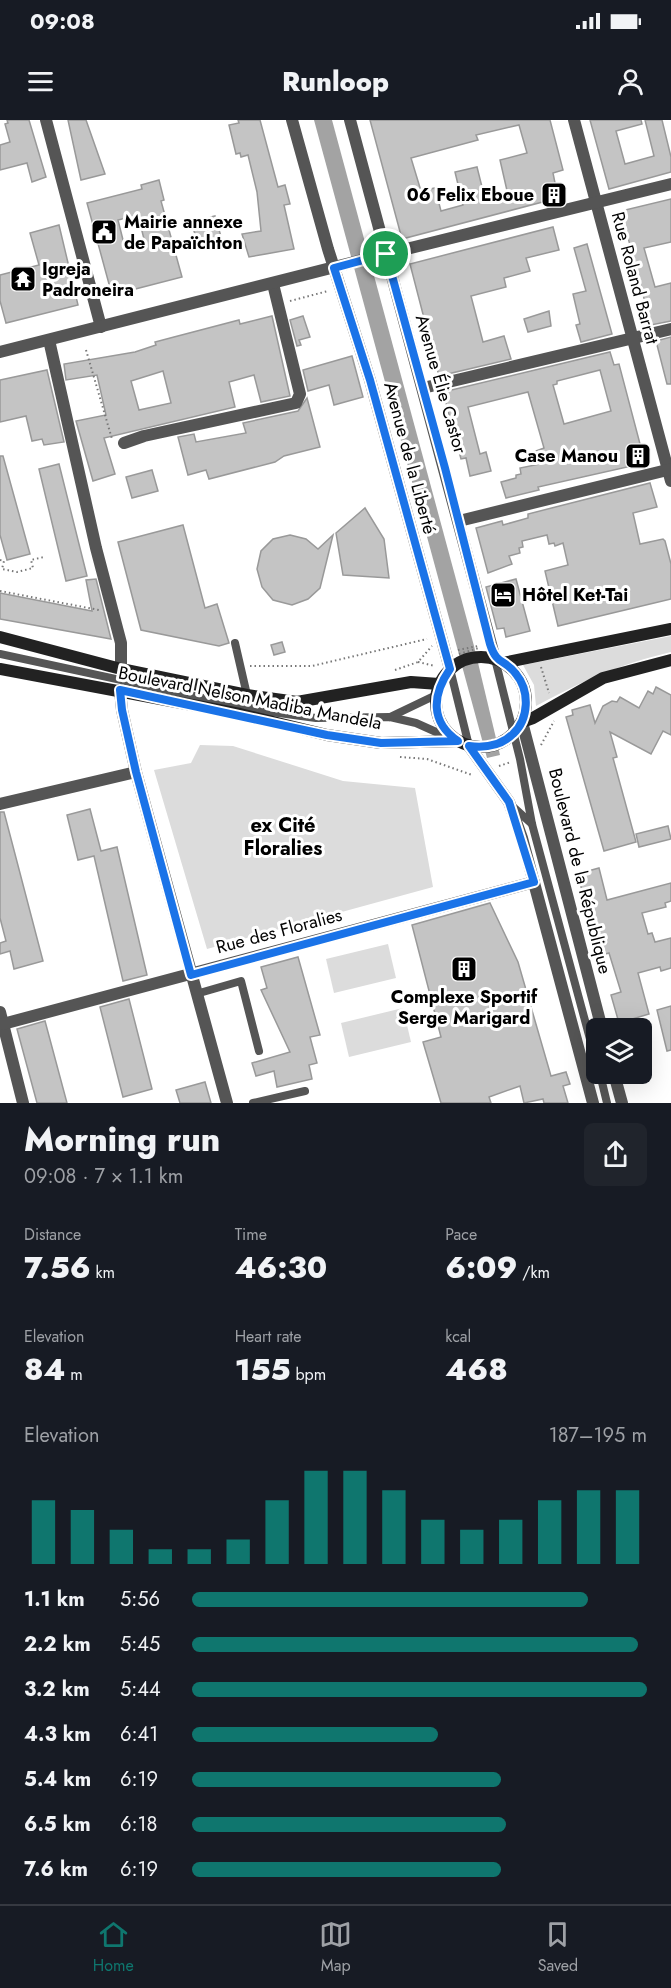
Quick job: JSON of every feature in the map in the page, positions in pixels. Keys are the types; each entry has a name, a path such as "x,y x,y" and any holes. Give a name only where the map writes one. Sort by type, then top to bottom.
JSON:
{"main road":[{"path":"469,745 440,722 437,713 438,689 454,666 470,658 671,629"},
{"name":"Boulevard Nelson Madiba Mandela","path":"0,637 121,669 247,695 297,702 411,681 438,689"},
{"path":"491,656 516,673 524,688 526,709 522,722 514,733"},
{"path":"522,722 603,678 671,660"},
{"name":"Boulevard Nelson Madiba Mandela","path":"0,669 120,690 338,737 381,743 469,745 503,742 514,733"}],"street":[{"path":"46,120 101,327"},
{"name":"Avenue de la Liberté","path":"292,120 340,266 373,390 454,666"},
{"name":"Avenue Élie Castor","path":"350,120 380,255 423,388 459,521 491,656"},
{"name":"Rue Roland Barrat","path":"574,120 670,473"},
{"path":"0,352 380,255 671,184"},
{"path":"124,443 144,436 296,403 300,394 273,284"},
{"path":"423,388 671,329"},
{"path":"50,340 96,548 121,643 121,669"},
{"path":"459,521 670,473"},
{"path":"120,690 122,710 136,772 227,1103"},
{"name":"Boulevard de la République","path":"522,722 599,1018"},
{"path":"469,745 509,802 534,882 593,1103"},
{"path":"0,804 136,772"},
{"name":"Rue des Floralies","path":"1,1021 191,975 534,882"},
{"path":"1,1021 24,1103"},
{"path":"617,1084 622,1103"}],"lane":[{"path":"235,643 247,695"},
{"path":"0,654 264,711 316,718 390,717 416,723 469,745"},
{"path":"491,656 514,733 532,824 586,1024"},
{"path":"454,666 469,745"},
{"path":"390,717 438,689"},
{"path":"509,802 532,824"},
{"path":"196,994 241,981 259,1051"},
{"path":"603,1084 608,1103"},
{"path":"253,1103 304,1091"}],"path":[{"path":"285,302 328,291 334,293"},
{"path":"86,350 113,444 124,443"},
{"path":"0,560 4,561 2,568 17,572 33,568 31,560 44,557"},
{"path":"0,591 105,611"},
{"path":"242,666 312,666 427,639"},
{"path":"491,656 454,652 461,654 476,651 491,656"},
{"path":"418,662 454,666"},
{"path":"540,665 550,695"},
{"path":"539,750 552,727 556,713"},
{"path":"494,768 513,761"}],"shaded area":[{"path":"314,120 332,120 474,646 500,755 487,758"},
{"path":"671,636 671,652 602,674 536,706 534,685 523,665"},
{"path":"200,745 233,746 343,781 415,788 433,887 207,949 154,770 191,763"},
{"path":"388,944 396,978 334,993 326,959"},
{"path":"403,1008 411,1042 349,1057 341,1023"}],"building":[{"path":"7,120 29,120 46,177 32,182 27,163 0,170 0,145 10,142 5,124 8,123"},
{"path":"68,120 86,120 105,174 81,180"},
{"path":"238,120 260,120 278,187 285,185 290,204 284,205 294,249 249,257 242,234 261,231 257,192 248,155 241,157 240,153 236,154 229,125 239,123"},
{"path":"370,120 550,120 563,170 553,173 558,198 402,239","holes":["519,125 527,153 500,160 508,195 485,199 477,167 455,172 463,205 441,211 435,188 421,191 411,158 478,140 476,135"]},
{"path":"590,120 641,120 642,124 616,131 625,164 654,156 645,120 662,120 671,157 671,172 609,189"},
{"path":"159,180 164,200 161,201 182,277 112,295 87,203 142,189 141,185","holes":["138,215 145,243 125,248 118,220"]},
{"path":"671,199 671,242 644,248 655,287 671,283 671,321 651,325 621,211"},
{"path":"215,216 222,240 199,246 191,222"},
{"path":"59,225 78,305 6,323 0,301 0,275 39,265 30,233"},
{"path":"553,227 559,250 526,258 530,271 504,278 506,287 471,296 483,342 504,336 511,359 439,376 410,264"},
{"path":"587,244 612,334 581,342 576,325 580,324 573,294 586,291 574,248"},
{"path":"549,311 551,326 528,332 524,319"},
{"path":"272,316 290,396 261,402 254,375 229,382 235,407 104,438 115,474 93,481 76,421 106,415 97,375 66,380 64,364 135,352 156,345 155,342 239,320 240,324","holes":["163,371 171,403 139,410 131,381"]},
{"path":"303,316 310,337 299,340 301,345 297,346 290,320"},
{"path":"671,337 671,384 667,384 656,341"},
{"path":"610,352 614,365 619,364 645,463 538,487 539,490 506,498 501,482 516,478 516,475 521,474 520,468 540,464 536,451 544,448 528,392 468,407 480,454 486,452 491,471 470,476 466,458 461,459 443,392","holes":["600,370 611,411 564,424 553,385 557,384 557,381"]},
{"path":"352,356 363,397 334,405 329,385 308,391 303,370"},
{"path":"47,370 64,442 44,445 42,439 32,441 26,416 0,422 0,380"},
{"path":"307,398 320,447 284,456 275,462 209,479 206,470 188,475 178,437 194,434 196,442 246,433 243,423 298,411"},
{"path":"0,456 3,456 30,554 7,560 0,535"},
{"path":"59,464 87,576 66,581 39,469"},
{"path":"152,470 158,491 132,498 126,477"},
{"path":"650,483 657,507 633,513 640,544 663,539 665,541 671,564 671,599 558,626 545,571 568,565 563,543 555,546 554,543 549,544 547,535 522,541 523,547 519,548 520,553 509,556 512,564 488,573 476,528 502,521 503,525 528,518 528,514"},
{"path":"365,508 384,539 389,578 343,575 336,533"},
{"path":"183,525 205,608 217,604 229,643 219,646 141,630 118,542"},
{"path":"290,535 306,539 318,549 333,535 320,588 308,599 292,605 273,600 262,587 257,569 261,551 273,539"},
{"path":"96,579 111,639 0,619 0,593 92,611 86,580"},
{"path":"516,579 530,631 506,637 504,628 497,629 486,587"},
{"path":"282,642 285,652 274,655 271,645"},
{"path":"656,687 671,695 671,735 663,731 651,754 610,732 617,757 613,758 636,842 604,851 566,717 573,715 572,710 590,705 595,723 603,706 612,701 617,702 620,697 639,708 648,691 653,694"},
{"path":"90,809 101,851 117,847 147,975 123,981 94,856 78,860 67,815"},
{"path":"0,812 4,812 43,961 14,969 10,951 0,954 0,943 6,941 0,918"},
{"path":"668,826 671,839 639,847 636,834"},
{"path":"599,868 607,900 671,883 671,901 665,903 666,907 642,913 648,934 652,933 655,942 671,938 671,968 661,971 660,967 638,973 649,1014 636,1018 618,1018 611,995 621,992 609,953 602,955 577,874"},
{"path":"490,903 518,962 551,1076 566,1072 570,1084 563,1086 568,1103 544,1103 543,1099 524,1103 520,1086 489,1097 491,1103 441,1103 423,1042 441,1037 412,925"},
{"path":"298,957 320,1035 310,1037 317,1063 309,1065 312,1079 277,1087 274,1071 256,1076 252,1063 290,1052 261,990 267,988 261,967"},
{"path":"129,999 152,1089 123,1097 100,1007"},
{"path":"671,1006 671,1050 667,1051 657,1010"},
{"path":"45,1021 67,1103 37,1103 17,1029"},
{"path":"205,1082 211,1103 180,1103 176,1090"}],"place":[{"name":"06 Felix Eboue","path":"554,195"},
{"name":"Mairie annexe de Papaïchton","path":"104,232"},
{"name":"Igreja Padroneira","path":"23,279"},
{"name":"Case Manou","path":"638,456"},
{"name":"Hôtel Ket-Tai","path":"503,595"},
{"name":"Complexe Sportif Serge Marigard","path":"464,969"}],"district":[{"name":"ex Cité Floralies","path":"283,836"}],"route":[{"path":"386,254 445,468 490,644 495,659 516,673 524,688 526,709 522,722 514,733 503,742 490,747 469,746 509,802 534,882 191,975 136,772 120,700 120,690 240,714 327,735 381,743 458,741 445,730 437,713 436,695 439,684 450,669 370,380 334,268 386,254"}]}
